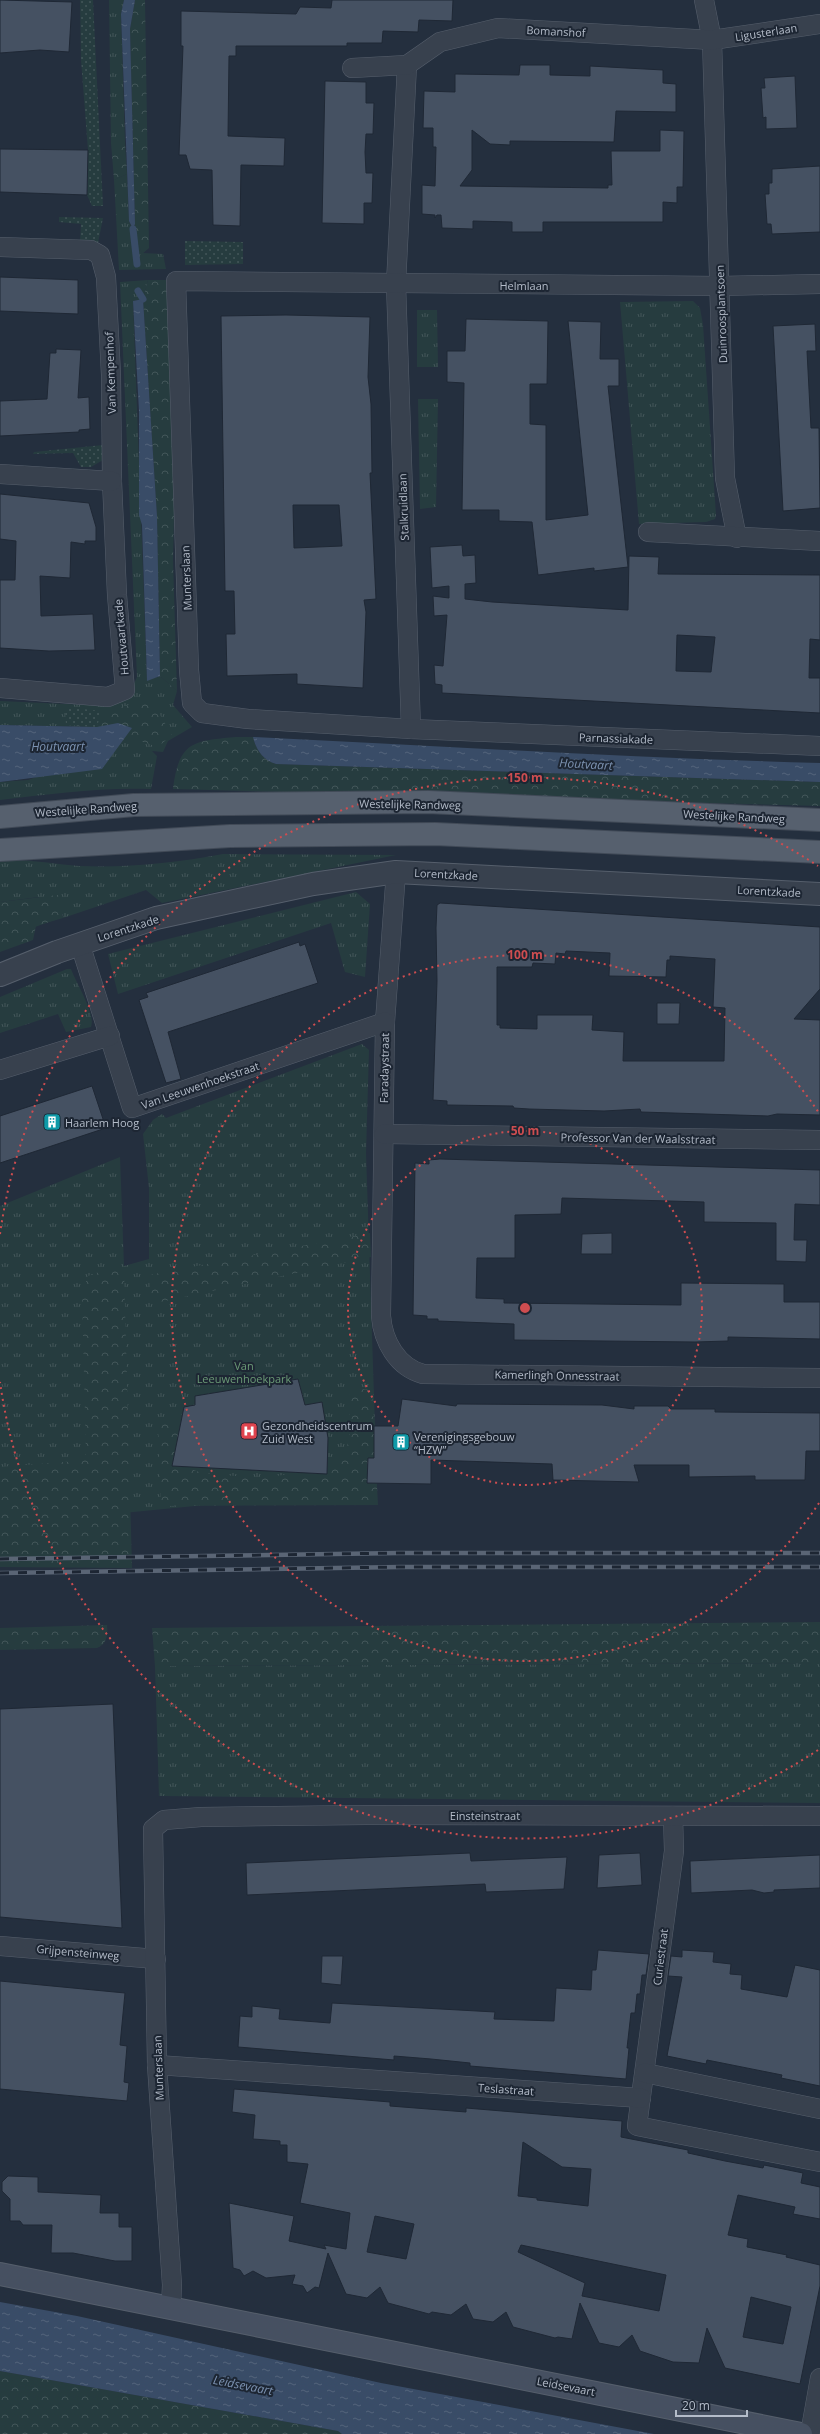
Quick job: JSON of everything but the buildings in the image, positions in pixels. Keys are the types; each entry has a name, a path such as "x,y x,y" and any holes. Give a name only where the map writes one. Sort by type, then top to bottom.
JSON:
{"main road":[{"name":"Westelijke Randweg","path":"0,816 134,805 428,802 820,820"},
{"path":"0,850 230,836 435,834 820,852"},
{"name":"Leidsevaart","path":"0,2274 801,2434"}],"street":[{"name":"Duinroosplantsoen","path":"704,0 712,40 725,478 737,538"},
{"name":"Ligusterlaan","path":"712,40 820,24"},
{"name":"Bomanshof","path":"408,65 440,42 498,28 712,40"},
{"path":"352,68 408,65 396,284"},
{"name":"Van Kempenhof","path":"0,247 91,250 100,255 106,277 112,482"},
{"name":"Helmlaan","path":"228,280 396,284 720,286 820,284"},
{"name":"Munterslaan","path":"228,280 176,281 182,487 192,703 202,713 226,717 411,729"},
{"name":"Stalkruidlaan","path":"396,284 411,729"},
{"path":"0,474 112,482"},
{"name":"Houtvaartkade","path":"0,688 108,697 125,690 117,595 112,482"},
{"path":"648,532 820,542"},
{"name":"Parnassiakade","path":"411,729 820,746"},
{"name":"Lorentzkade","path":"0,975 80,944 156,918 312,884 396,872 820,894"},
{"name":"Faradaystraat","path":"383,1264 385,1022 396,872"},
{"name":"Van Leeuwenhoekstraat","path":"80,944 132,1108 385,1022"},
{"path":"0,1070 110,1036"},
{"name":"Professor Van der Waalsstraat","path":"384,1134 820,1140"},
{"name":"Kamerlingh Onnesstraat","path":"383,1264 382,1329 393,1352 402,1364 412,1371 423,1374 820,1378"},
{"name":"Einsteinstraat","path":"153,1829 164,1820 201,1817 366,1815 820,1816"},
{"name":"Curiestraat","path":"641,2098 674,1851 673,1816"},
{"name":"Munterslaan","path":"153,1829 157,2065 172,2285 171,2307"},
{"name":"Grijpensteinweg","path":"0,1946 156,1959"},
{"name":"Teslastraat","path":"157,2065 641,2098"},
{"path":"645,2073 820,2109"},
{"path":"641,2098 637,2126 820,2162"},
{"path":"810,2434 820,2378"}],"green space":[{"path":"80,0 93,0 103,206 92,206 87,195 88,150 81,60"},
{"path":"109,0 124,0 121,14 125,143 111,143"},
{"path":"135,0 145,0 149,248 142,254 133,229 135,224 130,29"},
{"path":"111,143 125,143 127,174 114,180"},
{"path":"127,174 129,221 142,253 163,254 166,269 119,270 114,180"},
{"path":"59,217 103,218 98,243 80,242 81,224 59,222"},
{"path":"185,241 243,242 243,264 185,265"},
{"path":"148,280 143,299 133,301 147,680 160,676 177,691 173,705 192,727 168,741 163,752 152,751 157,756 151,789 94,790 0,800 0,782 28,780 117,747 132,728 118,723 97,727 0,725 0,701 111,706 132,688 137,677 120,282"},
{"path":"148,280 168,280 177,379 173,560 177,691 160,676 157,516 143,299"},
{"path":"693,301 700,308 703,325 716,515 715,519 706,522 639,524 620,302"},
{"path":"417,310 437,310 438,367 417,367"},
{"path":"418,399 438,399 436,507 420,509"},
{"path":"103,445 103,460 91,467 81,467 73,453 33,454 34,452"},
{"path":"151,700 172,735 158,747 97,727 101,711"},
{"path":"65,707 101,711 97,727 66,725"},
{"path":"253,737 261,754 267,760 276,764 820,782 820,806 173,789 179,761 191,746 209,740"},
{"path":"223,854 396,855 162,903 146,890 63,918 62,913 62,917 35,927 39,897 0,902 0,861 20,860 79,866 115,866 187,860"},
{"path":"356,892 370,904 365,977 345,972 331,923 118,994 108,954"},
{"path":"58,895 63,918 36,926 33,940 0,952 0,902"},
{"path":"67,969 71,969 85,998 91,1014 91,1027 66,1032 58,1014 0,1033 0,997"},
{"name":"Van Leeuwenhoekpark","path":"362,1044 369,1050 366,1153 377,1488 0,1525 0,1206 120,1157 124,1266 149,1259 149,1188 143,1134 153,1120 162,1114 166,1118"},
{"path":"370,1233 371,1257 151,1304 149,1275"},
{"path":"110,1268 124,1270 132,1568 0,1567 0,1467 77,1461 84,1460 86,1456 82,1293 88,1276"},
{"path":"349,1388 372,1390 378,1505 161,1506 158,1425 177,1421 180,1464 201,1473 259,1478 322,1470 345,1453 350,1436"},
{"path":"820,1622 820,1663 155,1666 152,1628"},
{"path":"107,1625 105,1642 97,1648 0,1650 0,1628"},
{"path":"820,1663 820,1803 159,1796 155,1666"},
{"path":"0,2371 338,2431 342,2434 0,2434"}],"water":[{"path":"124,0 135,0 130,29 135,224 133,229 129,221 121,14"},
{"path":"143,299 157,516 160,676 147,681 142,525 139,515 139,411 133,301"},
{"name":"Houtvaart","path":"118,723 132,728 102,769 0,782 0,725 97,727"},
{"name":"Houtvaart","path":"253,737 607,755 820,763 820,782 276,764 267,760 261,754"},
{"path":"0,2302 77,2316 381,2383 654,2434 342,2434 338,2431 0,2371"}],"waterway":[{"path":"133,229 137,264"},
{"path":"138,291 143,299"}],"railway":[{"path":"0,1559 399,1553 820,1553"},
{"path":"0,1573 401,1567 820,1567"}],"place":[{"name":"Haarlem Hoog","path":"52,1122"},
{"name":"Gezondheidscentrum Zuid West","path":"249,1431"},
{"name":"Verenigingsgebouw “HZW”","path":"401,1442"}]}
